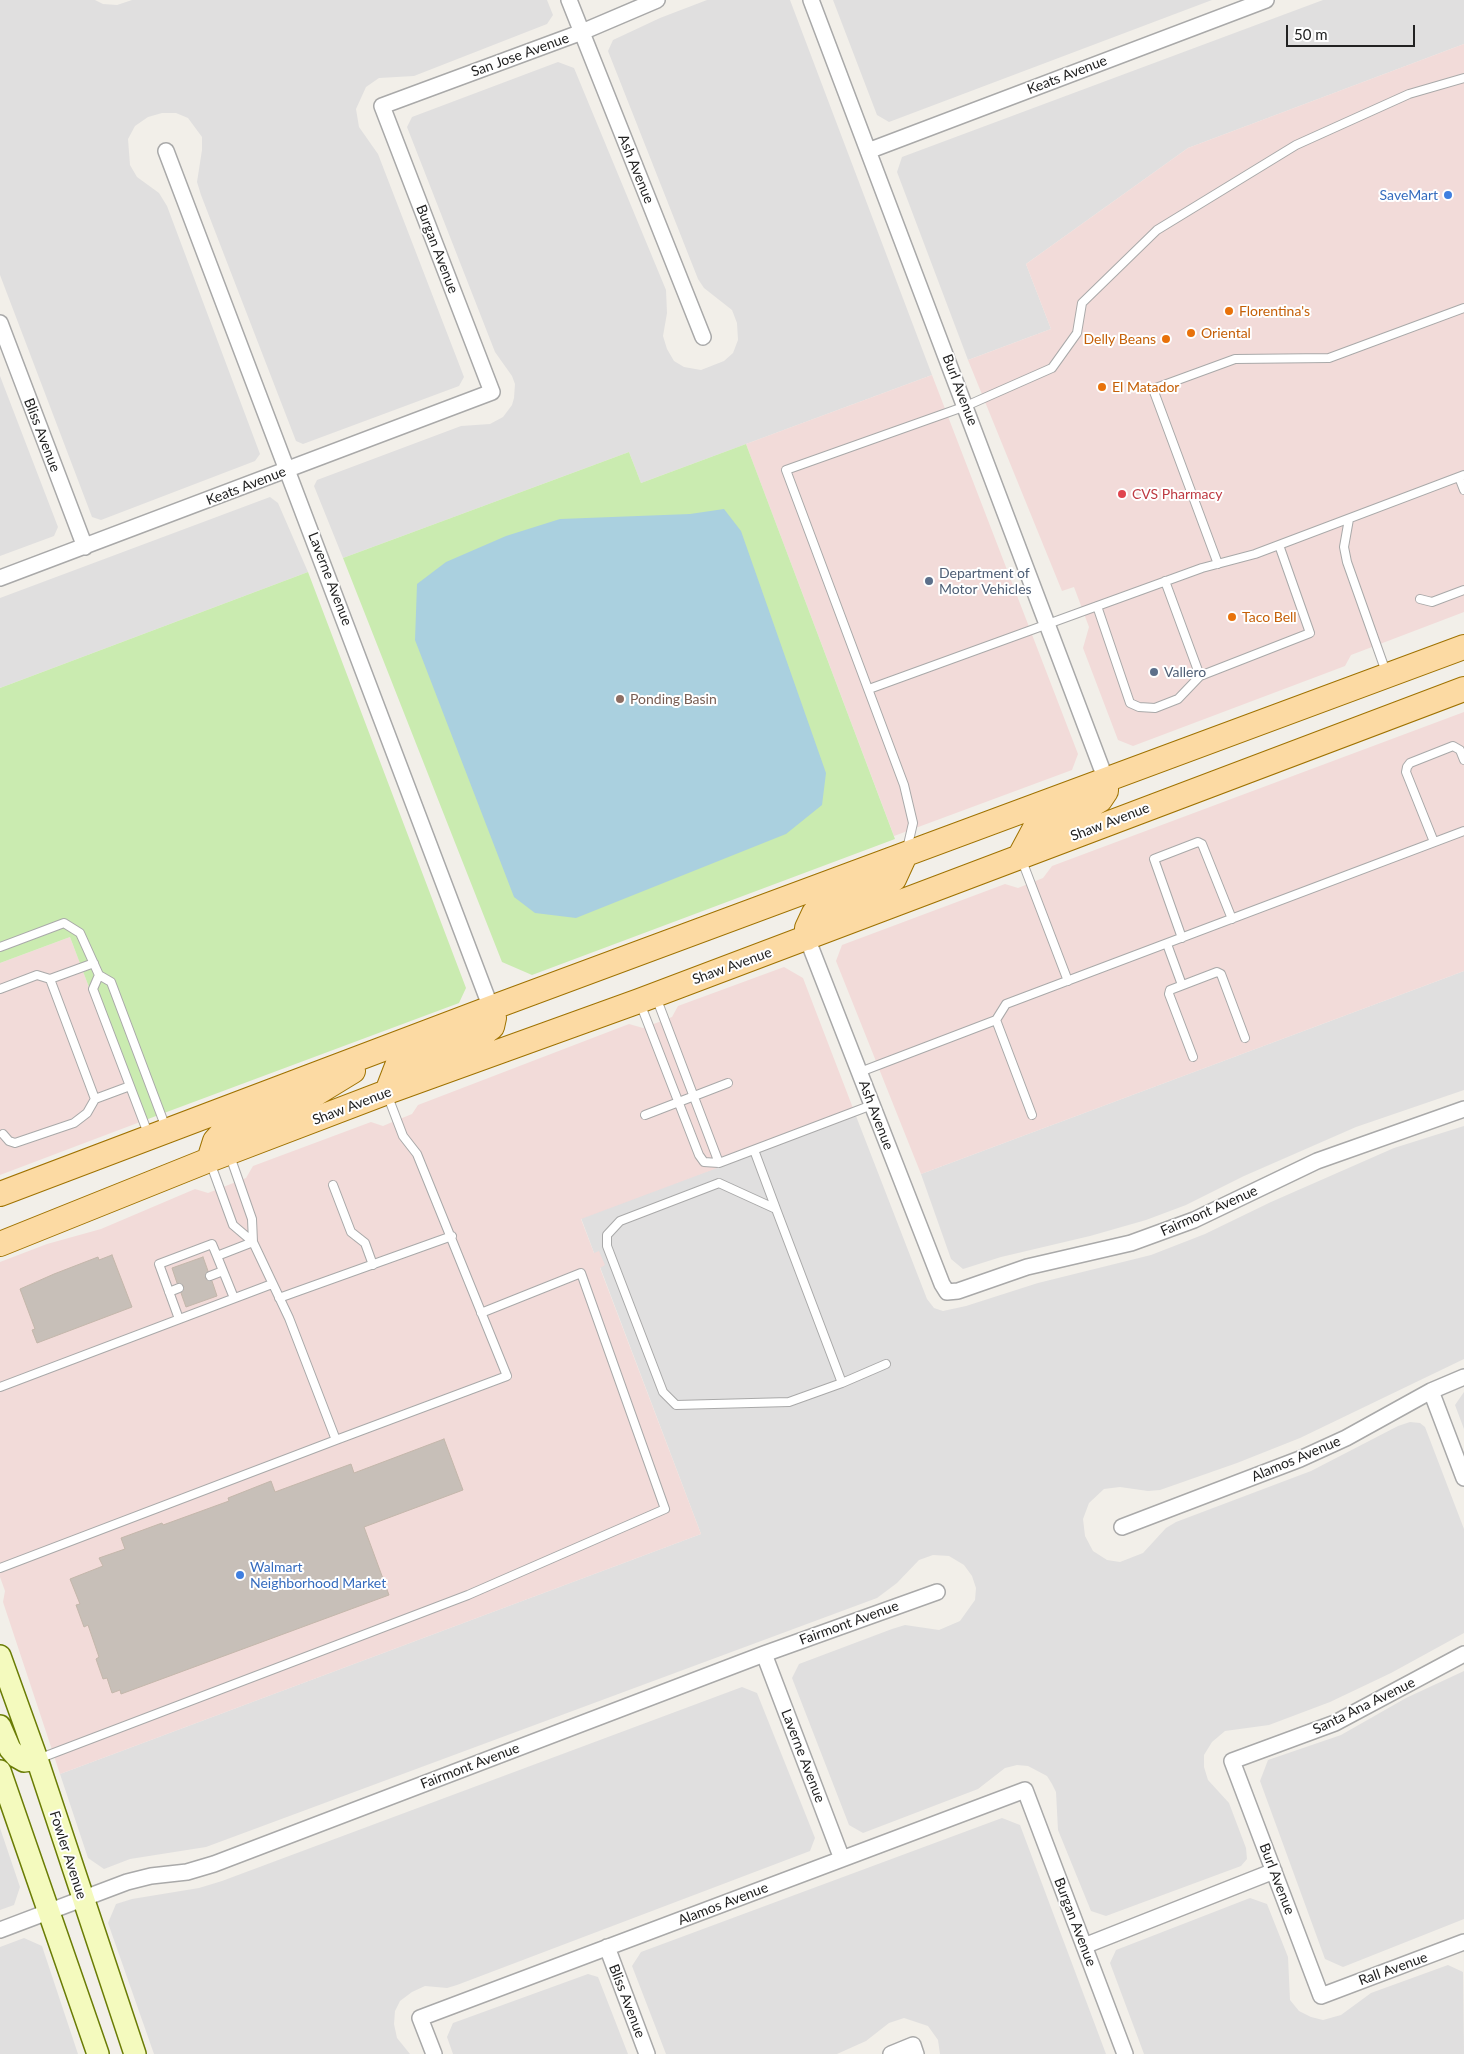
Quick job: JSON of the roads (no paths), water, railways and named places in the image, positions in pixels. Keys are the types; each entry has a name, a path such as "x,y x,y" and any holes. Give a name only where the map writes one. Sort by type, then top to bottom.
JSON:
{"main road":[{"path":"0,1194 491,1008 1464,647"},
{"name":"Shaw Avenue","path":"0,1244 219,1156 387,1092 808,938 1020,856 1464,690"},
{"path":"1020,856 1035,828 1090,806 1100,800 1106,791 1106,780"},
{"path":"808,938 807,928 814,913 823,907 894,879 906,855"},
{"path":"387,1092 397,1066 484,1033 492,1027 494,1018 491,1008"},
{"path":"219,1156 215,1141 222,1132 317,1093 399,1043"},
{"name":"Fowler Avenue","path":"0,1656 37,1759 135,2054"},
{"path":"0,1726 10,1749 17,1757 24,1761 37,1759"},
{"path":"0,1771 98,2054"}],"street":[{"name":"Ash Avenue","path":"569,0 703,337"},
{"name":"San Jose Avenue","path":"382,106 582,32 656,0"},
{"name":"Burl Avenue","path":"811,0 1106,780"},
{"name":"Keats Avenue","path":"868,151 1266,0"},
{"name":"Burgan Avenue","path":"382,106 492,392"},
{"name":"Laverne Avenue","path":"166,150 491,1008"},
{"name":"Bliss Avenue","path":"0,323 85,547"},
{"name":"Keats Avenue","path":"0,578 492,392"},
{"name":"Ash Avenue","path":"808,938 947,1292"},
{"name":"Fairmont Avenue","path":"947,1292 1026,1268 1131,1243 1194,1220 1317,1162 1464,1109"},
{"name":"Alamos Avenue","path":"1122,1527 1300,1459 1346,1438 1431,1391 1464,1377"},
{"path":"1431,1391 1464,1478"},
{"name":"Fairmont Avenue","path":"0,1930 82,1898 135,1880 186,1872 214,1864 764,1654 937,1592"},
{"name":"Laverne Avenue","path":"764,1654 842,1859"},
{"name":"Santa Ana Avenue","path":"1232,1762 1334,1723 1464,1654"},
{"name":"Burl Avenue","path":"1232,1762 1321,1996"},
{"name":"Burgan Avenue","path":"1025,1790 1125,2054"},
{"name":"Alamos Avenue","path":"434,2054 420,2018 1025,1790"},
{"path":"1084,1946 1274,1871"},
{"name":"Rall Avenue","path":"1321,1996 1464,1942"},
{"name":"Bliss Avenue","path":"607,1947 647,2054"},
{"path":"891,2054 915,2050"}],"lane":[{"path":"906,855 913,823 904,784 786,470 966,406 1052,368 1077,333 1082,303 1157,230 1296,144 1409,94 1464,78"},
{"path":"1218,564 1153,389 1235,359 1329,358 1464,308"},
{"path":"869,689 1165,581 1255,554 1461,476 1464,490"},
{"path":"1348,519 1344,547 1347,562 1387,676"},
{"path":"1097,606 1130,703 1139,707 1155,708 1178,699 1200,676 1310,633 1310,628 1278,545"},
{"path":"1165,581 1200,676"},
{"path":"1420,599 1432,602 1464,590"},
{"path":"1434,842 1406,772 1407,767 1410,763 1453,746 1460,750 1464,760"},
{"path":"860,1072 996,1020 1006,1004 1464,831"},
{"path":"1182,938 1154,859 1198,842 1202,844 1232,919"},
{"path":"1020,856 1068,981"},
{"path":"0,946 64,923 80,933 99,975 111,982 158,1134"},
{"path":"1167,944 1182,986"},
{"path":"0,989 37,975 50,979 94,963"},
{"path":"1193,1056 1169,994 1170,990 1217,972 1221,974 1245,1038"},
{"path":"99,975 93,988 130,1086 158,1134"},
{"path":"50,979 95,1099"},
{"path":"647,998 694,1096 719,1163"},
{"path":"647,998 678,1102 699,1155 704,1162 719,1163 872,1105"},
{"path":"996,1020 1032,1115"},
{"path":"645,1115 728,1083"},
{"path":"3,1134 9,1141 15,1143 74,1123 87,1113 95,1099 130,1086"},
{"path":"0,1568 507,1376 452,1236 417,1154 404,1136 387,1092"},
{"path":"754,1150 842,1383"},
{"path":"219,1156 233,1225 253,1242"},
{"path":"219,1156 252,1219 253,1242 279,1298 336,1440"},
{"path":"776,1209 719,1183 620,1221 608,1235 607,1246 663,1392 676,1405 789,1402 842,1383 886,1364"},
{"path":"334,1185 351,1232 365,1243 373,1265"},
{"path":"279,1298 452,1236"},
{"path":"217,1256 253,1242"},
{"path":"179,1319 159,1264 212,1244 234,1298"},
{"path":"210,1276 223,1271"},
{"path":"37,1759 468,1595 665,1509 581,1273 481,1313"},
{"path":"0,1387 272,1284"},
{"path":"169,1292 179,1288"}],"water":[{"name":"Ponding Basin","path":"724,509 741,531 826,773 822,805 786,834 576,918 535,913 514,897 415,640 417,584 446,562 506,536 560,519 690,514"}],"place":[{"name":"SaveMart","path":"1448,195"},
{"name":"Florentina's","path":"1229,311"},
{"name":"Oriental","path":"1191,333"},
{"name":"Delly Beans","path":"1166,339"},
{"name":"El Matador","path":"1102,387"},
{"name":"CVS Pharmacy","path":"1122,494"},
{"name":"Department of Motor Vehicles","path":"929,581"},
{"name":"Taco Bell","path":"1232,617"},
{"name":"Vallero","path":"1154,672"},
{"name":"Ponding Basin","path":"620,699"},
{"name":"Walmart Neighborhood Market","path":"240,1575"}]}
